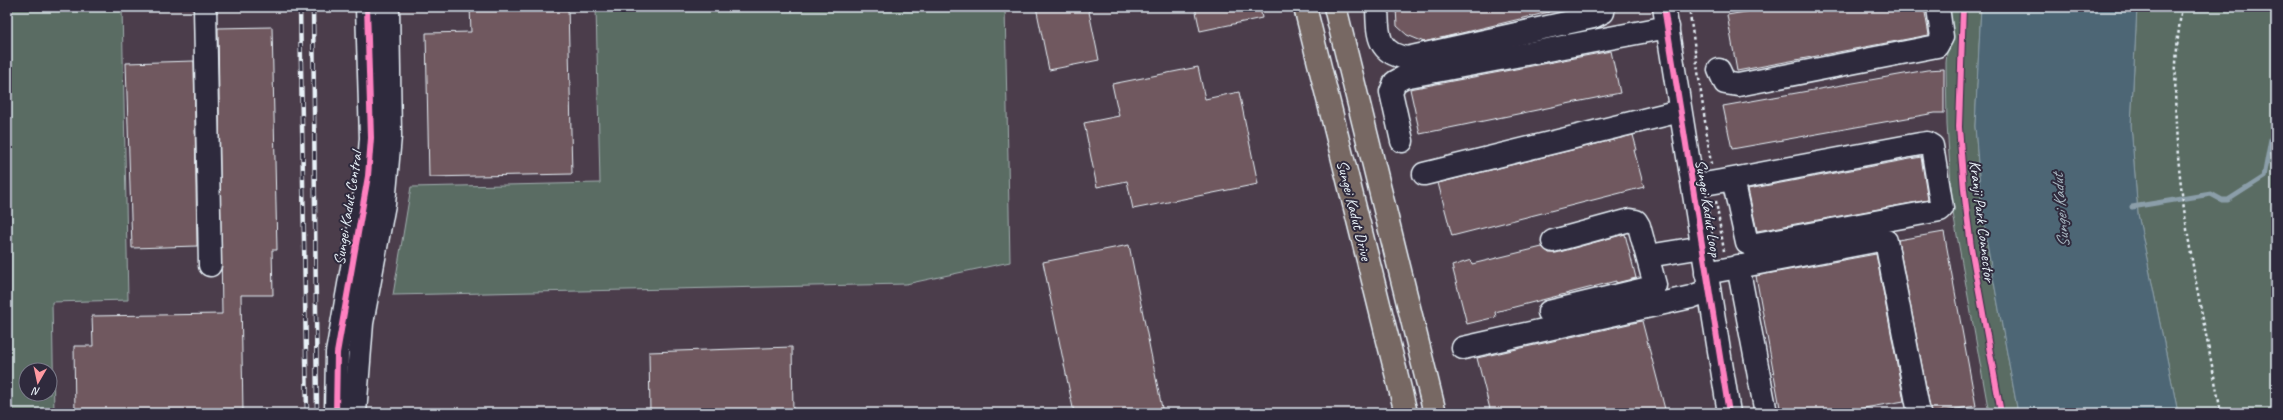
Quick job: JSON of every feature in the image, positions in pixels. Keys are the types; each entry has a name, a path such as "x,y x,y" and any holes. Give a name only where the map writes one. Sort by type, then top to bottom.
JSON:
{"main road":[{"name":"Sungei Kadut Drive","path":"1305,7 1406,413"},
{"name":"Sungei Kadut Drive","path":"1335,7 1435,413"}],"street":[{"path":"205,7 210,265"},
{"path":"1377,7 1378,35 1384,47 1396,56 1407,58 1585,19 1603,12"},
{"path":"1719,70 1725,83 1738,85 1937,46 1942,38 1938,7"},
{"name":"Sungei Kadut Central","path":"336,413 337,353 368,176 377,8"},
{"name":"Sungei Kadut Central","path":"355,413 362,323 384,204 390,136 377,8"},
{"path":"1402,141 1392,92 1395,82 1404,77 1666,17"},
{"name":"Sungei Kadut Loop","path":"1666,17 1729,413"},
{"path":"1424,174 1680,111"},
{"path":"1693,186 1733,178 1927,143 1932,146 1942,208 1940,210 1751,245 1747,243 1733,178"},
{"path":"1549,312 1654,287 1655,282 1640,226 1633,220 1553,241"},
{"path":"1463,348 1691,297 1708,281 1738,266 1880,240 1886,241 1919,413"},
{"path":"1648,256 1702,247"},
{"path":"1738,266 1766,413"}],"path":[{"path":"2182,7 2176,71 2175,121 2182,192 2221,413"}],"shaded area":[{"path":"7,7 1951,7 1946,63 1947,125 1953,213 1989,413 7,413"}],"green space":[{"path":"7,7 122,7 128,300 52,302 53,362 18,362 18,402 54,402 54,413 7,413"},
{"path":"596,7 1005,7 1010,262 906,284 393,295 411,187 600,183"},
{"path":"1951,7 1981,7 1975,126 1980,188 1987,244 2018,413 1989,413 1953,213 1947,125 1946,63"},
{"path":"2137,7 2276,7 2276,413 2178,413 2138,214 2131,125"}],"water":[{"name":"Sungei Kadut","path":"1981,7 2137,7 2131,125 2138,214 2178,413 2018,413 1987,244 1980,188 1975,126"}],"building":[{"path":"470,7 568,7 572,174 429,177 426,33 471,32"},
{"path":"1036,7 1088,7 1099,60 1049,70"},
{"path":"1195,7 1260,7 1262,18 1200,31"},
{"path":"1396,7 1548,7 1549,12 1424,42 1407,35 1397,26"},
{"path":"1776,7 1924,7 1929,35 1737,71 1727,15"},
{"path":"272,27 277,250 272,250 273,295 241,295 243,413 75,413 74,346 93,346 92,316 222,314 218,28"},
{"path":"1611,51 1620,93 1420,134 1410,89"},
{"path":"194,61 197,246 132,248 126,63"},
{"path":"1198,67 1205,99 1239,92 1258,184 1133,209 1127,181 1097,187 1084,123 1119,116 1112,84"},
{"path":"1944,69 1944,113 1935,113 1732,149 1723,106 1927,70"},
{"path":"1633,135 1637,150 1634,150 1644,187 1452,236 1438,183"},
{"path":"1921,157 1928,200 1757,231 1748,189"},
{"path":"1944,232 1976,406 1931,413 1898,240"},
{"path":"1625,234 1636,278 1616,283 1616,281 1495,312 1496,317 1467,324 1452,266 1471,260 1472,264 1542,247 1549,253 1556,253"},
{"path":"1129,245 1163,413 1074,413 1043,262"},
{"path":"1876,254 1904,401 1836,413 1781,413 1756,276"},
{"path":"1642,321 1666,413 1491,413 1477,358"},
{"path":"792,347 793,413 650,413 649,352"}],"waterway":[{"path":"2132,207 2211,194 2222,200 2228,200 2264,177 2271,139 2276,132"}],"railway":[{"path":"300,7 307,413"},
{"path":"313,7 317,413"}],"cycle path":[{"path":"336,413 337,353 368,176 371,138 367,7"},
{"path":"1664,7 1729,413"},
{"name":"Kranji Park Connector","path":"1963,7 1959,127 1964,190 1971,247 2001,413"}]}
